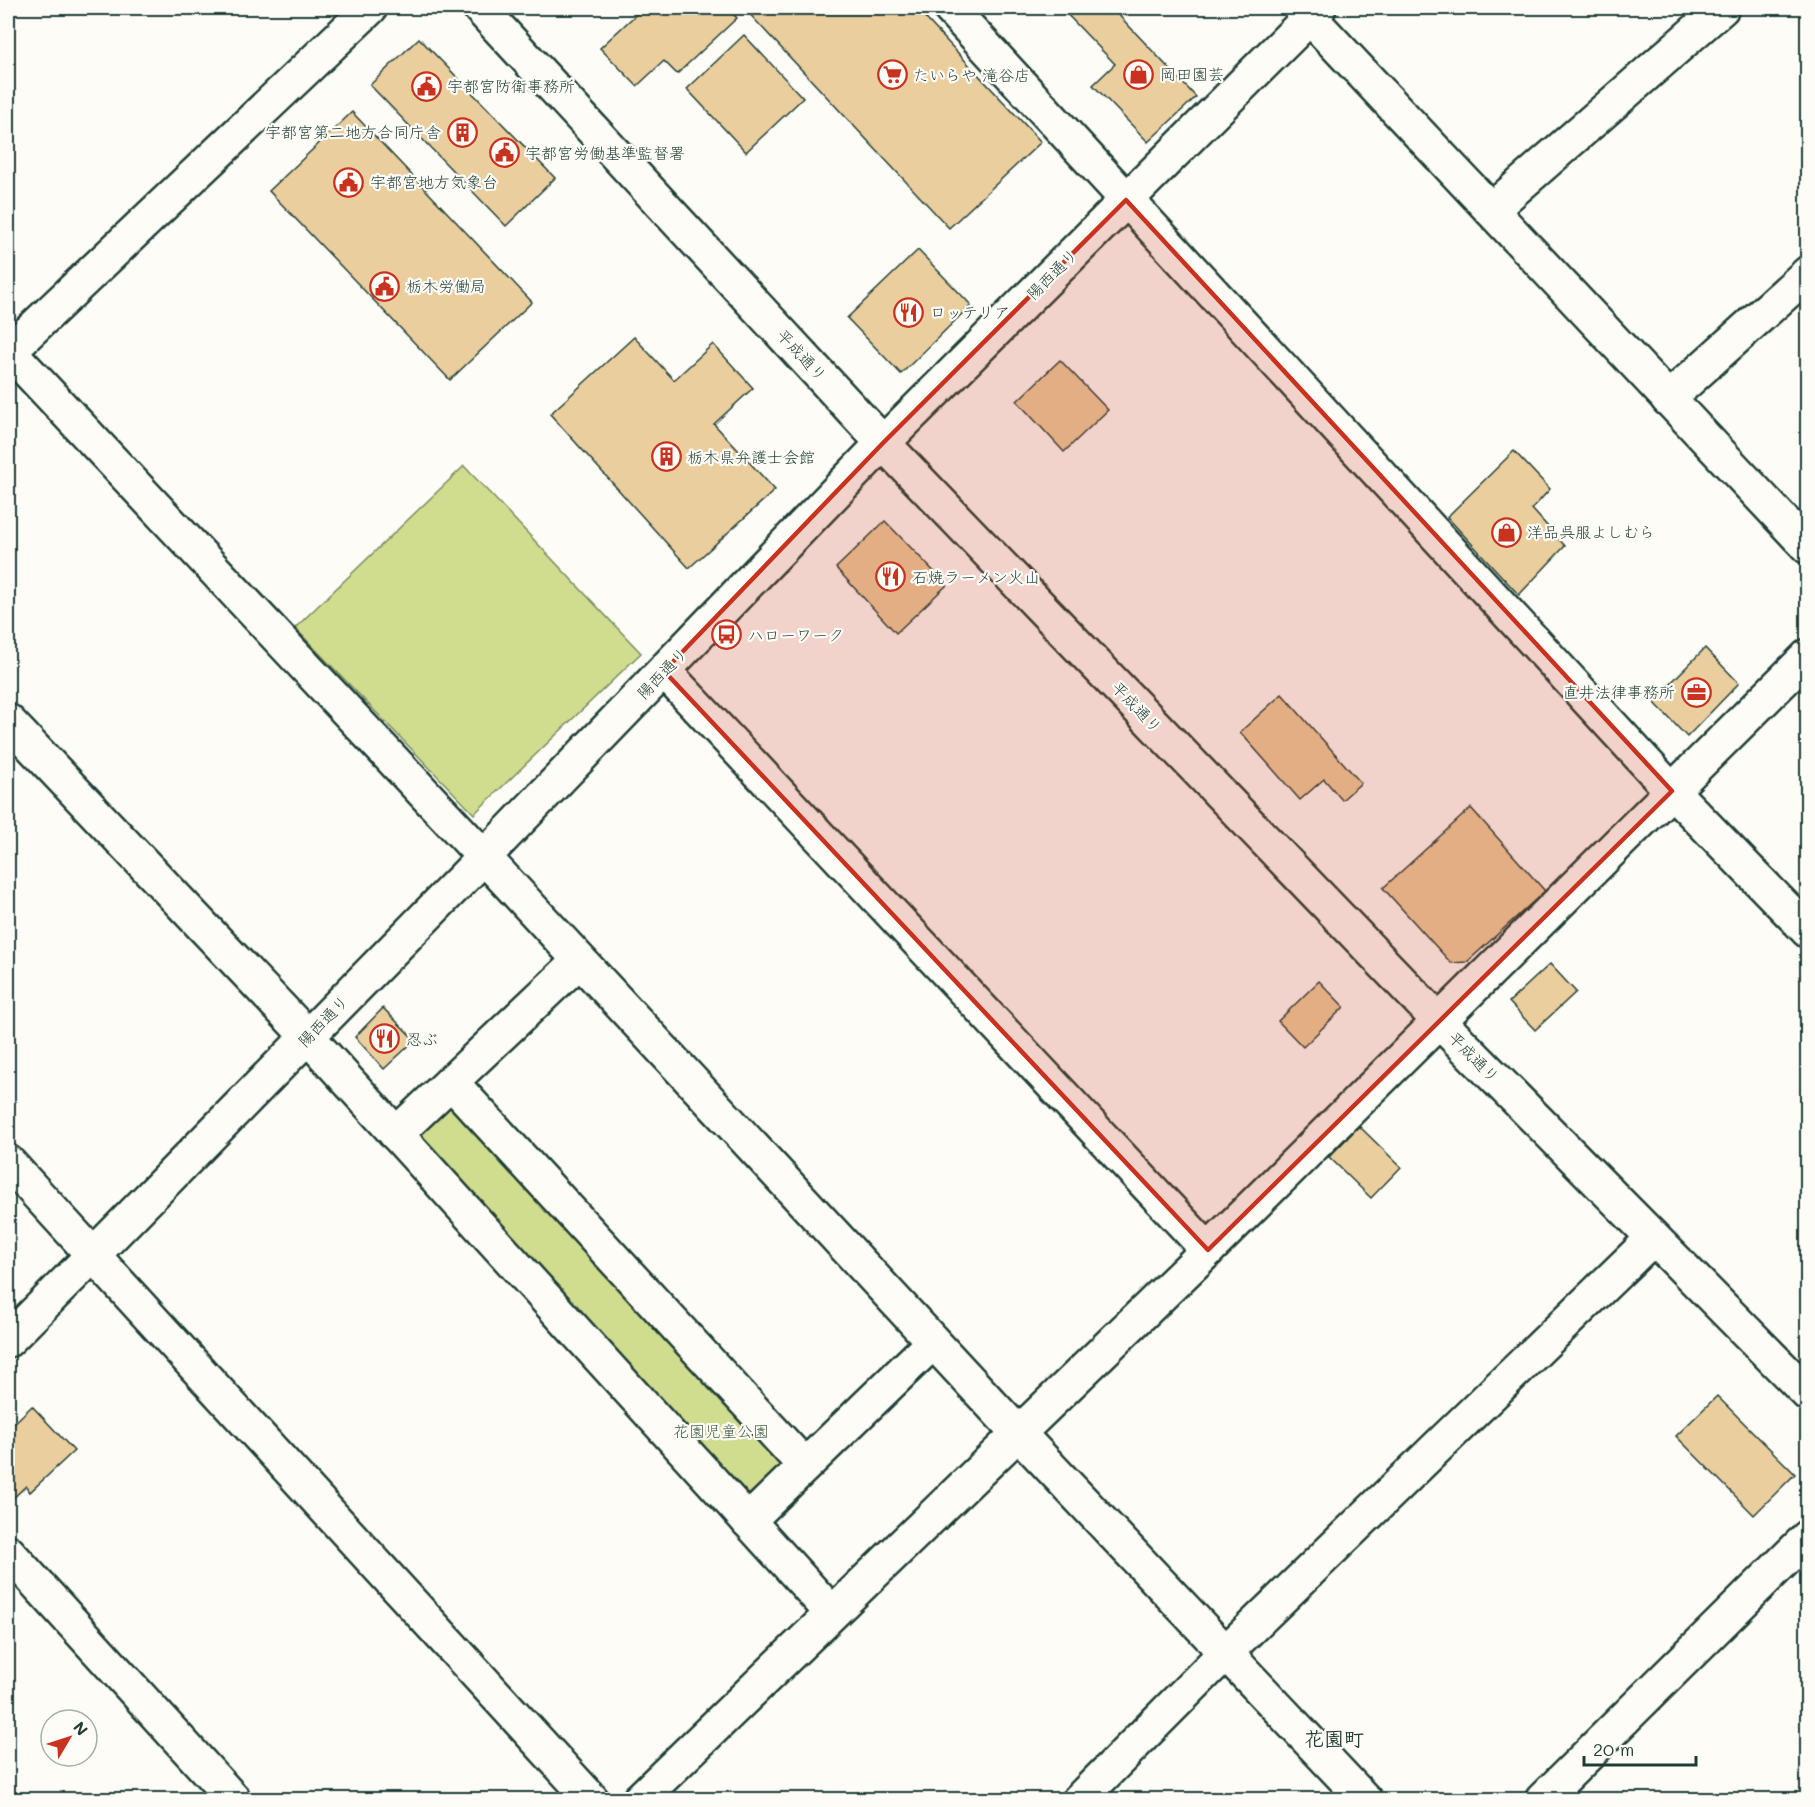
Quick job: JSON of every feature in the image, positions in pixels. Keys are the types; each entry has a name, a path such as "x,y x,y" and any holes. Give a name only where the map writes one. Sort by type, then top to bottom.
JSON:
{"street":[{"path":"370,8 8,351 484,857 1018,1433 1365,1800"},
{"name":"平成通り","path":"480,8 883,443 1438,1020 1808,1394"},
{"path":"950,8 1672,791 1808,931"},
{"path":"1491,210 1722,8"},
{"path":"1310,10 1491,210 1808,547"},
{"name":"陽西通り","path":"8,1340 308,1037 883,443 1126,200 1310,10"},
{"path":"1668,399 1808,273"},
{"path":"639,1800 1208,1250 1808,656"},
{"path":"664,671 1208,1250"},
{"path":"8,721 308,1037 832,1613"},
{"path":"396,1134 579,961"},
{"path":"451,1082 804,1465"},
{"path":"8,1162 592,1800"},
{"path":"1079,1800 1226,1652 1653,1238"},
{"path":"748,1521 933,1342"},
{"path":"1542,1800 1808,1537"},
{"path":"8,1552 234,1800"}],"highlighted area":[{"path":"1126,200 1672,791 1208,1250 664,671 883,443"}],"green space":[{"path":"464,466 641,653 474,814 295,628"},
{"name":"花園児童公園","path":"449,1099 787,1464 751,1502 414,1133"}],"building":[{"path":"643,8 727,8 737,18 677,74 664,61 637,86 600,48"},
{"name":"たいらや 滝谷店","path":"744,8 916,8 1041,142 949,228"},
{"name":"岡田園芸","path":"1061,8 1112,8 1196,97 1148,142 1093,85 1115,64"},
{"path":"744,35 803,98 746,152 687,89"},
{"name":"宇都宮第二地方合同庁舎","path":"419,38 555,178 506,226 370,85"},
{"path":"352,112 532,302 450,380 269,191"},
{"name":"ロッテリア","path":"918,250 971,305 901,374 847,318"},
{"name":"栃木県弁護士会館","path":"634,337 674,380 713,344 753,388 714,424 775,490 689,568 550,414"},
{"path":"1060,360 1108,410 1064,452 1017,401"},
{"name":"洋品呉服よしむら","path":"1514,451 1550,489 1532,509 1565,546 1519,595 1447,517"},
{"name":"石焼ラーメン火山","path":"885,521 947,585 896,633 836,568"},
{"name":"直井法律事務所","path":"1705,648 1739,683 1687,737 1653,701"},
{"path":"1282,694 1361,783 1342,800 1324,779 1300,800 1240,732"},
{"path":"1471,808 1545,891 1467,962 1451,963 1383,888"},
{"path":"1550,964 1576,992 1535,1030 1509,1002"},
{"path":"1319,981 1344,1007 1303,1047 1278,1021"},
{"name":"忍ぶ","path":"383,1008 415,1040 384,1069 355,1037"},
{"path":"1359,1126 1401,1167 1371,1198 1329,1157"},
{"path":"1717,1396 1795,1474 1754,1515 1676,1436"},
{"path":"32,1406 74,1451 30,1492 26,1486 8,1503 8,1429"}],"place":[{"name":"岡田園芸","path":"1139,74"},
{"name":"たいらや 滝谷店","path":"892,75"},
{"name":"宇都宮防衛事務所","path":"426,86"},
{"name":"宇都宮第二地方合同庁舎","path":"462,132"},
{"name":"宇都宮労働基準監督署","path":"504,153"},
{"name":"宇都宮地方気象台","path":"349,182"},
{"name":"栃木労働局","path":"385,286"},
{"name":"ロッテリア","path":"909,312"},
{"name":"栃木県弁護士会館","path":"666,457"},
{"name":"洋品呉服よしむら","path":"1506,532"},
{"name":"石焼ラーメン火山","path":"891,577"},
{"name":"ハローワーク","path":"727,635"},
{"name":"直井法律事務所","path":"1696,692"},
{"name":"忍ぶ","path":"385,1039"}],"district":[{"name":"花園町","path":"1334,1739"}]}
